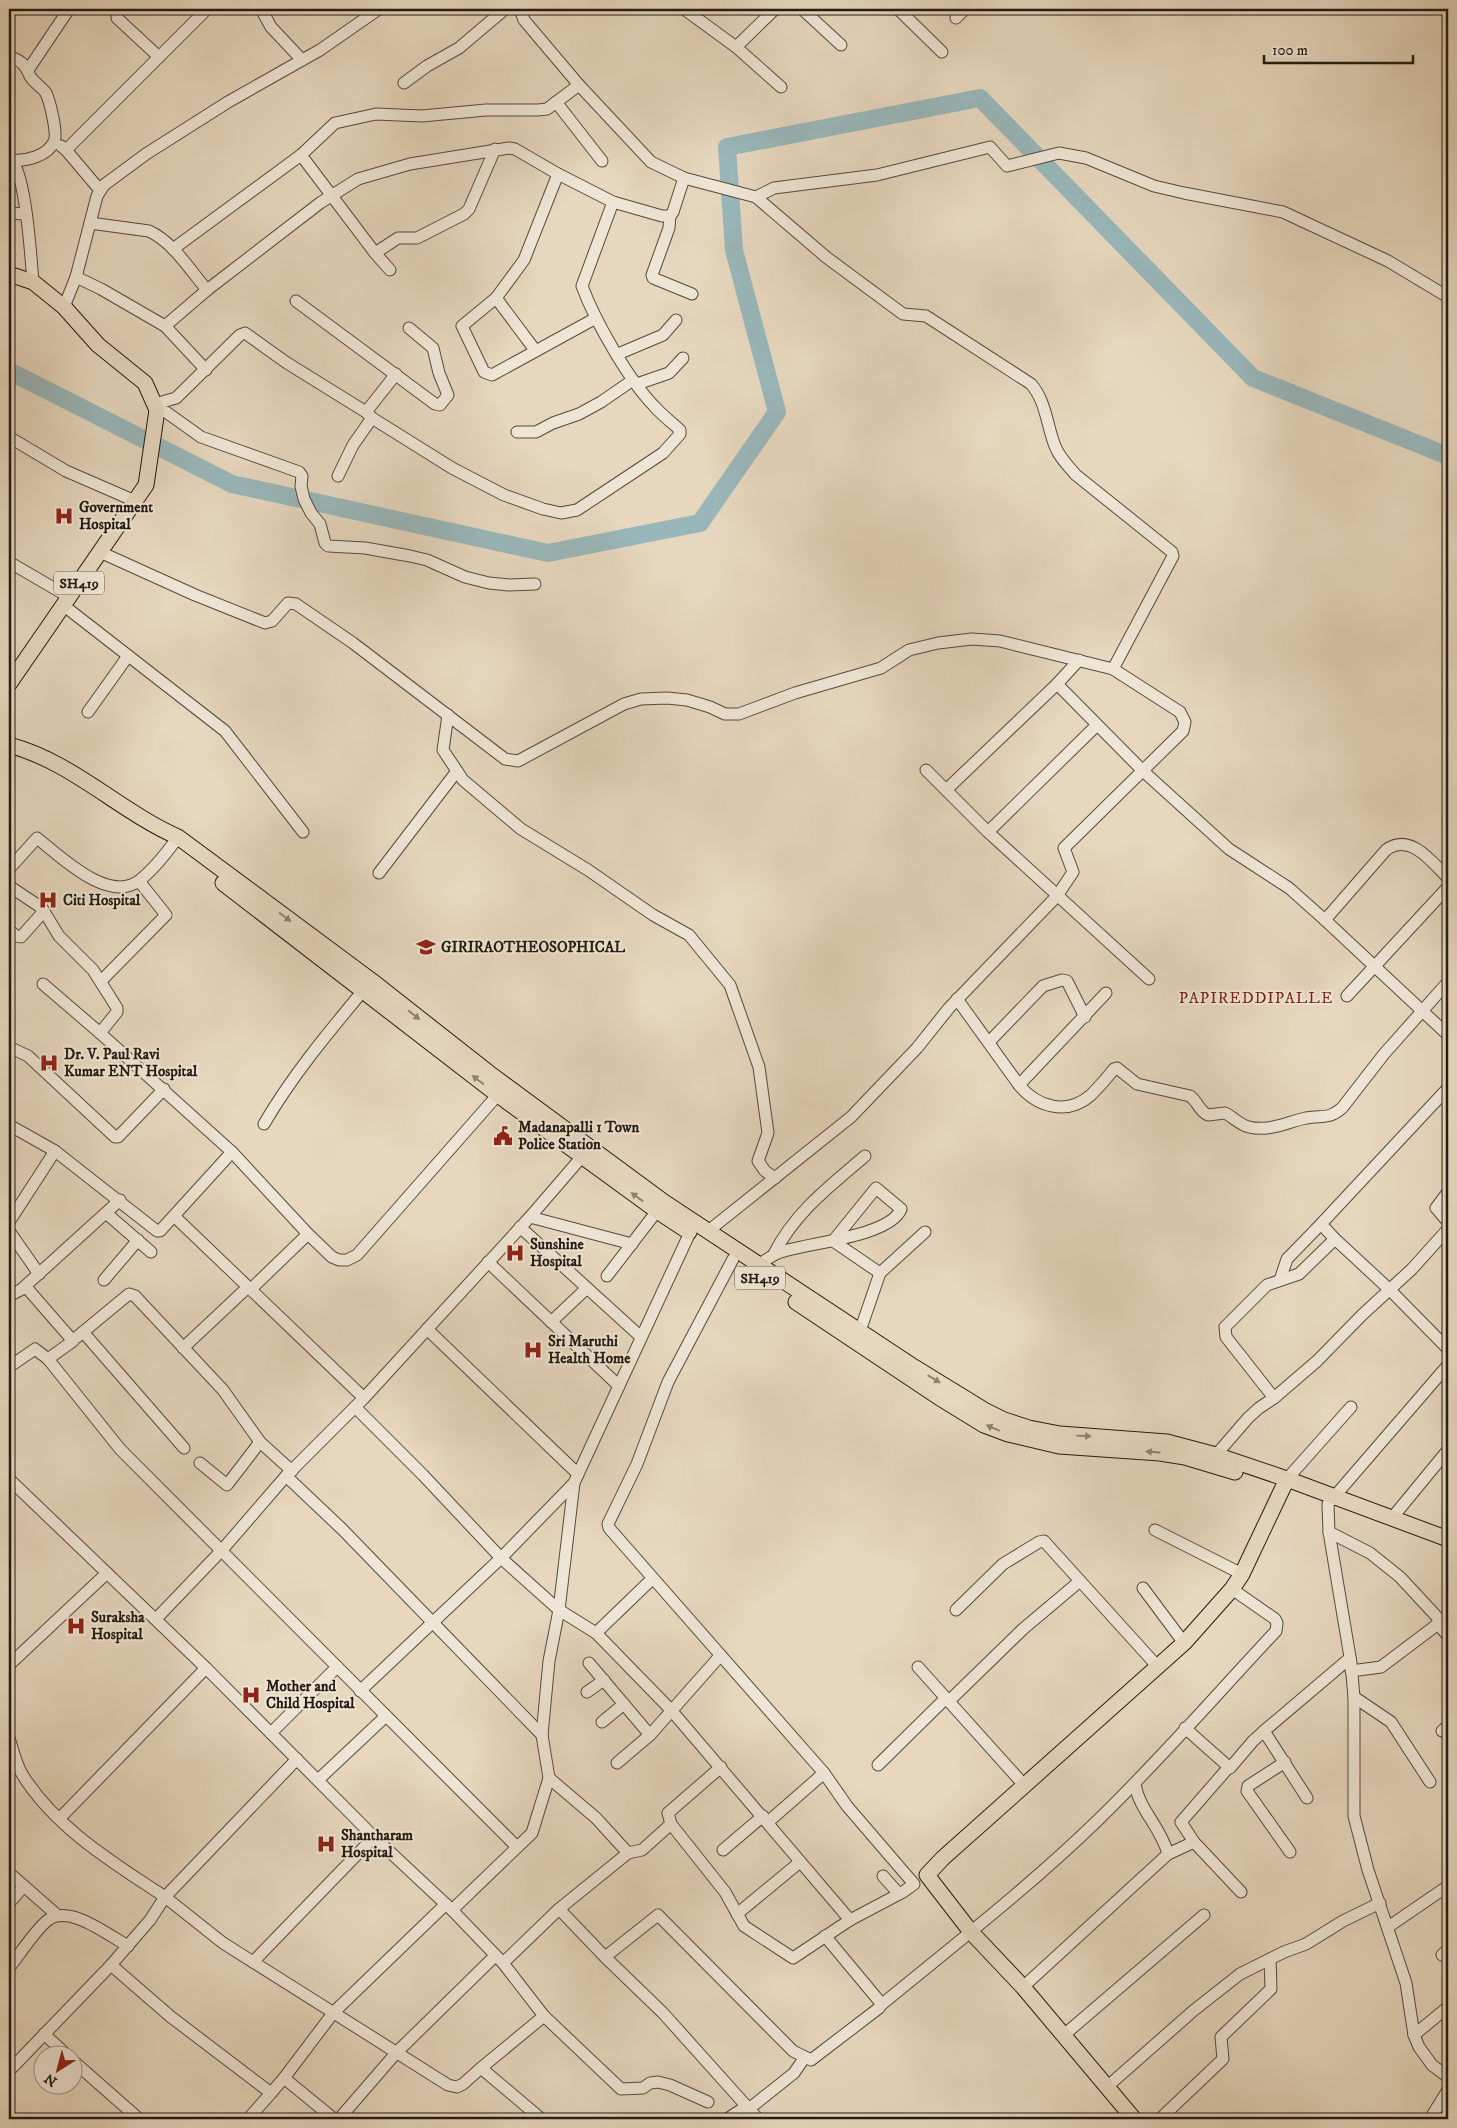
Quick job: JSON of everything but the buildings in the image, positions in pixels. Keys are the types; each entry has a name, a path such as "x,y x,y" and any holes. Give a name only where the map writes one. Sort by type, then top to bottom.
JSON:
{"main road":[{"path":"9,274 33,282 64,307 98,346 145,383 157,408"},
{"name":"SH419","path":"9,684 146,485 157,408"},
{"name":"SH419","path":"9,745 35,753 61,765 160,829 372,981 502,1090"},
{"name":"SH419","path":"176,841 362,992 502,1090 586,1152 697,1229 758,1265 914,1367 984,1410 1004,1420 1029,1428 1060,1434 1167,1442 1216,1455 1448,1548"},
{"name":"SH419","path":"586,1152 657,1211 697,1229 733,1259 940,1398 984,1425 1031,1441 1058,1446 1146,1451 1185,1457 1285,1483"},
{"path":"1130,2118 1108,2086 1023,1987 971,1932 927,1875 943,1858 1184,1643 1232,1589 1242,1574 1285,1483"},
{"name":"SH419","path":"1331,1500 1392,1518 1448,1538"}],"street":[{"path":"28,70 69,9"},
{"path":"66,150 159,57 194,13 207,9"},
{"path":"261,9 271,27 302,60"},
{"path":"64,307 76,277 99,189 146,154 228,102 320,50 379,9"},
{"path":"404,83 426,66 460,48 504,9"},
{"path":"520,9 524,20 579,85 651,162 689,179 756,196 826,256 903,314 926,316 1031,384 1040,397 1055,448 1064,461 1076,475 1172,552 1173,560 1113,669"},
{"path":"684,9 736,47 781,87"},
{"path":"736,47 774,9"},
{"path":"802,9 841,44"},
{"path":"898,9 942,52"},
{"path":"956,18 965,9"},
{"path":"118,18 159,57"},
{"path":"9,56 23,63 31,77 45,91 56,136 55,142 38,156 24,161 11,159"},
{"path":"173,249 301,155 335,123 342,120 376,114 422,116 486,110 530,111 547,109 579,85"},
{"path":"556,102 602,161"},
{"path":"55,142 66,150 99,189"},
{"path":"756,196 774,188 877,175 990,147 1008,166 1059,153 1086,158 1154,186 1184,194 1283,212 1388,261 1448,297"},
{"path":"166,326 207,290 330,195 358,179 410,164 495,149 515,149 558,174 613,202 662,216 670,216"},
{"path":"375,253 398,238 417,238 464,214 469,209 495,149"},
{"path":"301,155 330,195 390,270"},
{"path":"11,159 21,180 25,214 30,235 33,282"},
{"path":"558,174 524,260 496,298 462,326 484,372 492,375 596,318"},
{"path":"689,179 670,216 669,228 653,278 692,294"},
{"path":"157,408 176,398 240,335 245,333 287,364 452,468 504,495 543,509 562,513 577,510 663,453 678,437 680,430 653,406 635,382 596,318 582,286 613,202"},
{"path":"9,213 25,214"},
{"path":"90,222 148,231 173,249 207,290"},
{"path":"76,277 101,288 166,326 206,370"},
{"path":"496,298 535,350"},
{"path":"296,301 435,404 440,405 447,398 433,348 410,328"},
{"path":"618,354 662,335 669,330 676,320"},
{"path":"517,432 536,432 579,414 635,382 669,373 683,358"},
{"path":"338,476 369,415 396,374"},
{"path":"157,408 166,412 201,437 296,470 302,476 304,499 311,513 320,524 325,543 333,548 365,548 410,556 427,560 465,577 489,583 509,585 535,584"},
{"path":"9,436 66,471 135,501"},
{"path":"100,552 195,595 265,623 272,621 288,603 296,604 353,643 506,759 518,761 624,704 641,700 666,698 687,700 725,714 739,714 795,693 881,668 910,650 938,643 972,639 1000,641 1113,669 1180,712 1185,722 1182,732 1064,848 1073,872 1057,896 957,1000 917,1048 851,1117 775,1178 697,1229 641,1337 576,1478 559,1610 549,1661 542,1736 550,1778 532,1833 334,2012 284,2078 248,2119"},
{"path":"9,562 66,601 128,656 224,731 303,832"},
{"path":"88,712 128,656"},
{"path":"946,790 1057,684 1079,660"},
{"path":"1057,684 1142,771 1229,848 1289,888 1448,1035"},
{"path":"448,715 443,750 463,780 522,829 588,870 653,915 689,935 730,985 759,1067 768,1133 758,1161 765,1171 775,1178"},
{"path":"988,832 1098,725"},
{"path":"926,770 988,832 1149,979"},
{"path":"379,873 457,771"},
{"path":"9,869 37,838 89,879 114,886 128,885 139,881 176,841"},
{"path":"1325,920 1386,850 1394,845 1409,844 1420,851 1448,878"},
{"path":"101,981 166,915 139,881"},
{"path":"9,886 35,902 44,911 59,936 94,970 101,981 117,1008 117,1012 100,1033"},
{"path":"1347,996 1448,887"},
{"path":"9,930 16,936 21,937 44,911"},
{"path":"989,1042 1044,986 1062,980 1067,981 1071,986 1085,1017"},
{"path":"957,1000 1019,1085 1041,1104 1056,1107 1080,1102 1090,1096 1117,1068 1137,1084 1190,1096 1196,1101 1201,1111 1208,1115 1225,1113 1249,1127 1279,1127 1308,1118 1334,1115 1342,1108 1421,1010 1448,982"},
{"path":"43,984 164,1089 232,1152 308,1234 332,1257 339,1260 347,1260 357,1255 502,1090"},
{"path":"264,1124 281,1094 304,1062 362,992"},
{"path":"1019,1085 1106,993"},
{"path":"9,1047 28,1056 115,1137 164,1089"},
{"path":"1280,1280 1287,1259 1448,1088"},
{"path":"9,1125 54,1151 120,1200 157,1231 174,1216 232,1152"},
{"path":"9,1222 54,1151"},
{"path":"156,1619 222,1550 289,1473 364,1398 428,1329 530,1217 586,1152"},
{"path":"774,1254 805,1208 865,1156"},
{"path":"758,1265 774,1254 833,1241 874,1230 898,1214 901,1211 900,1207 876,1188 833,1241"},
{"path":"1448,1192 1436,1208 1448,1222"},
{"path":"9,1296 23,1288 120,1200"},
{"path":"607,1276 657,1211"},
{"path":"106,1213 151,1252"},
{"path":"174,1216 364,1398"},
{"path":"530,1217 632,1244"},
{"path":"1321,1224 1448,1349"},
{"path":"520,1227 641,1337"},
{"path":"1216,1455 1248,1418 1318,1361 1448,1229"},
{"path":"9,1231 39,1274"},
{"path":"860,1332 880,1273 925,1232"},
{"path":"182,1348 308,1234"},
{"path":"1274,1398 1226,1337 1225,1327 1267,1285 1299,1274 1335,1239"},
{"path":"104,1280 138,1240"},
{"path":"833,1241 880,1273"},
{"path":"733,1259 668,1382 637,1464 608,1524 610,1531 824,1773 847,1806 914,1884"},
{"path":"488,1262 619,1386"},
{"path":"23,1288 26,1287 73,1341"},
{"path":"551,1322 586,1288"},
{"path":"48,1359 73,1341 129,1294 135,1296 223,1390 260,1442 542,1736"},
{"path":"428,1329 576,1478"},
{"path":"83,1332 184,1448"},
{"path":"9,1367 35,1349 48,1359 120,1449 517,1847"},
{"path":"1448,1365 1331,1500 1330,1532 1350,1658 1354,1697 1354,1816 1368,1870 1406,1983 1414,2035 1419,2047 1432,2065 1448,2077"},
{"path":"355,1407 423,1475 501,1558 559,1610 596,1633 671,1710 766,1819 850,1920"},
{"path":"1285,1483 1351,1407"},
{"path":"200,1463 227,1485 260,1442"},
{"path":"1392,1518 1448,1450"},
{"path":"360,1691 501,1558 576,1478"},
{"path":"9,1479 156,1619 374,1837 449,1907 499,1960 544,2016 621,2089 643,2088 650,2083 658,2082 670,2085 708,2102"},
{"path":"1155,1530 1242,1574"},
{"path":"1330,1532 1370,1553 1400,1578 1441,1621 1448,1636"},
{"path":"956,1610 1003,1564 1042,1540 1158,1667"},
{"path":"9,1665 107,1573"},
{"path":"596,1633 652,1579"},
{"path":"878,1765 1023,1629 1080,1581"},
{"path":"1143,1588 1184,1643"},
{"path":"605,1957 658,1915 793,2051 811,2060 879,2008 1071,1846 1135,1784 1276,1631 1277,1622 1275,1619 1232,1589"},
{"path":"1351,1671 1381,1667 1441,1621"},
{"path":"617,1763 650,1735 720,1656"},
{"path":"1240,1892 1194,1842 1180,1822 1228,1768 1232,1768 1252,1741 1350,1658"},
{"path":"590,1663 650,1735"},
{"path":"271,1733 337,1667"},
{"path":"918,1667 1024,1785"},
{"path":"60,1818 206,1668"},
{"path":"588,1692 604,1680"},
{"path":"1354,1697 1391,1722 1430,1782"},
{"path":"602,1722 624,1704"},
{"path":"318,1780 386,1716"},
{"path":"1186,1728 1228,1768"},
{"path":"1264,1731 1307,1798"},
{"path":"9,1738 22,1774 79,1837 165,1897 223,1943 448,2085 457,2087 463,2084 544,2016"},
{"path":"9,2071 111,1965 150,1920 165,1897 297,1759"},
{"path":"1284,1762 1248,1786 1247,1791 1290,1852"},
{"path":"721,1767 668,1813 671,1824 725,1892 744,1926 792,1958 850,1920 899,1894 927,1875"},
{"path":"723,1850 824,1773"},
{"path":"550,1778 596,1818 628,1853"},
{"path":"1135,1784 1137,1796 1162,1836 1168,1854"},
{"path":"339,2119 397,2052 499,1960 628,1853 642,1850 671,1824"},
{"path":"253,1962 374,1837"},
{"path":"1023,1987 1168,1854 1194,1842"},
{"path":"737,1914 800,1862"},
{"path":"9,1873 57,1915"},
{"path":"883,1876 899,1894"},
{"path":"9,1903 24,1886"},
{"path":"1388,1927 1448,1886"},
{"path":"1108,2086 1193,2011 1240,1974 1306,1944 1342,1922 1380,1903"},
{"path":"560,1910 663,2013 758,2119"},
{"path":"9,1966 47,1920 57,1915 66,1914 78,1918 128,1946"},
{"path":"1064,2035 1204,1915"},
{"path":"825,1936 881,2005"},
{"path":"1160,2119 1223,2059 1221,2037 1270,1989 1270,1959"},
{"path":"111,1965 171,2016 271,2093"},
{"path":"1414,2035 1448,2007"},
{"path":"44,2034 57,2046"},
{"path":"727,2119 748,2107 794,2073 805,2057"},
{"path":"481,2068 538,2117"},
{"path":"82,2069 139,2119"},
{"path":"284,2078 334,2119"},
{"path":"1430,2119 1448,2093"}],"waterway":[{"path":"9,371 232,484 548,553 700,523 777,412 734,250 727,147 980,98 1253,378 1448,456"}],"place":[{"name":"Government Hospital","path":"64,516"},
{"name":"Citi Hospital","path":"48,900"},
{"name":"GIRIRAOTHEOSOPHICAL","path":"426,947"},
{"name":"Dr. V. Paul Ravi Kumar ENT Hospital","path":"49,1063"},
{"name":"Madanapalli 1 Town Police Station","path":"503,1136"},
{"name":"Sunshine Hospital","path":"515,1253"},
{"name":"Sri Maruthi Health Home","path":"533,1350"},
{"name":"Suraksha Hospital","path":"76,1626"},
{"name":"Mother and Child Hospital","path":"251,1695"},
{"name":"Shantharam Hospital","path":"326,1844"}],"district":[{"name":"PAPIREDDIPALLE","path":"1256,997"}]}
